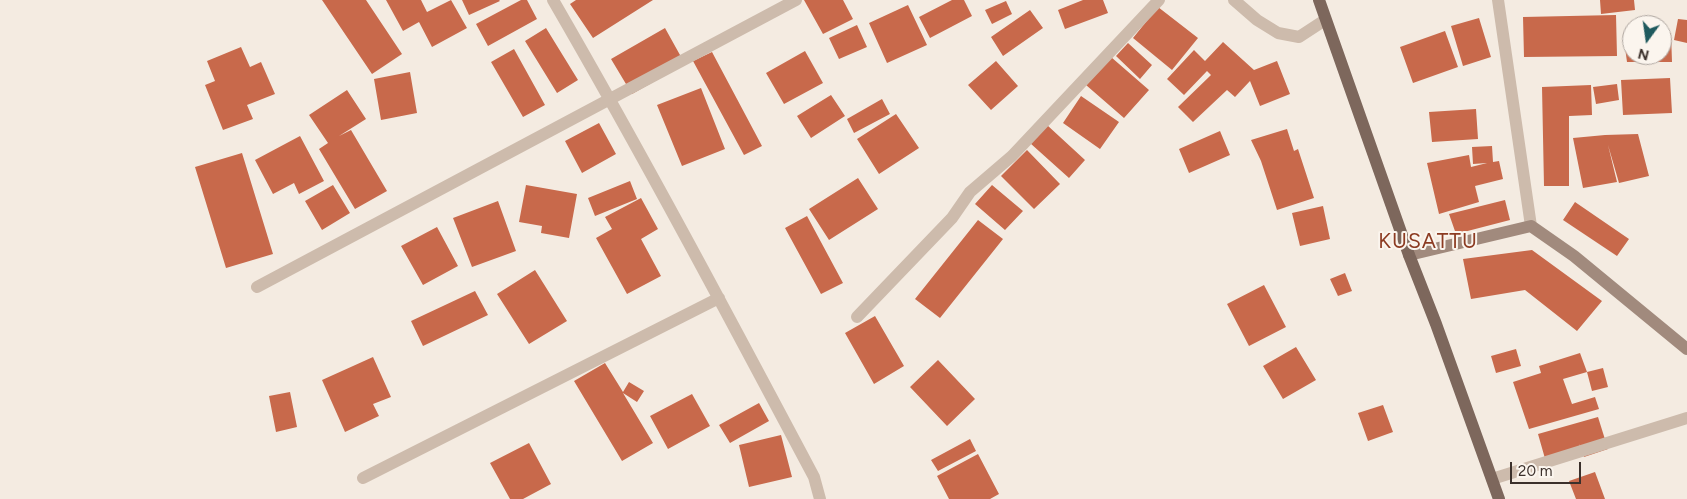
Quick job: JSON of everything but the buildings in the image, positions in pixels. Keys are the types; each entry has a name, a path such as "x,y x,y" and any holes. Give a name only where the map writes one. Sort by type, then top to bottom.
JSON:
{"main road":[{"path":"1319,0 1409,255 1440,333 1499,499"}],"street":[{"path":"553,0 611,100 719,298 814,477 820,499"},
{"path":"256,287 796,0"},
{"path":"857,317 952,218 970,192 1012,156 1158,0"},
{"path":"1234,0 1257,20 1278,33 1299,37 1325,20"},
{"path":"1498,0 1531,226 1574,256 1687,349"},
{"path":"1409,255 1531,226"},
{"path":"363,478 719,298"},
{"path":"1492,480 1687,418"}],"district":[{"name":"KUSATTU","path":"1428,242"}]}
